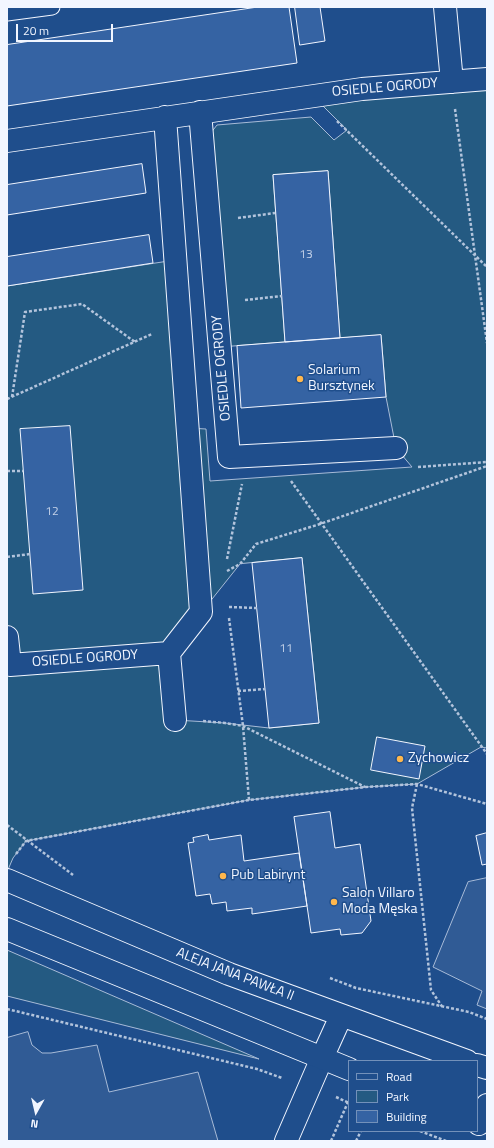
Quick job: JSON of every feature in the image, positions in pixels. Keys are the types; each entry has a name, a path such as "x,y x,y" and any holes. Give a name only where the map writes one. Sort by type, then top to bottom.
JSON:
{"street":[{"name":"OSIEDLE OGRODY","path":"445,7 452,82"},
{"name":"OSIEDLE OGRODY","path":"7,141 312,95 362,89 487,79"},
{"name":"OSIEDLE OGRODY","path":"200,112 229,457 396,448"},
{"path":"165,117 201,612 169,653 175,720"},
{"name":"OSIEDLE OGRODY","path":"7,637 10,665 169,653"},
{"name":"ALEJA JANA PAWŁA II","path":"7,880 229,974 464,1060"},
{"path":"7,929 348,1069"},
{"path":"286,1141 341,1016"}],"lane":[{"path":"7,14 52,7"}],"path":[{"path":"452,82 477,257 487,343"},
{"path":"312,95 487,267"},
{"path":"210,221 275,213"},
{"path":"216,303 282,296"},
{"path":"12,397 25,312 82,304 135,342"},
{"path":"7,399 180,322"},
{"path":"396,448 412,467 487,462"},
{"path":"248,455 224,573 240,564 256,544 320,524 487,466"},
{"path":"272,455 320,524 487,754"},
{"path":"7,472 23,471"},
{"path":"7,557 30,554"},
{"path":"227,600 243,726 249,800"},
{"path":"228,607 256,608"},
{"path":"238,691 265,689"},
{"path":"175,720 225,722 243,726 366,787"},
{"path":"417,784 412,808 431,990 443,1008"},
{"path":"13,858 26,841 249,800 366,787 417,784 487,804"},
{"path":"7,825 26,841 79,879"},
{"path":"327,978 356,988 443,1008 469,1012 487,1019"},
{"path":"7,1009 257,1069 310,1087 348,1103"},
{"path":"332,1141 348,1105"},
{"path":"356,1141 360,1132"},
{"path":"423,1132 446,1141"}],"green space":[{"path":"487,85 487,748 481,747 417,784 366,787 249,800 26,841 13,858 7,872 7,286 175,260 188,428 206,429 210,481 412,467 396,448 386,397 381,335 340,338 328,171 273,175 285,342 220,347 203,143 217,125 311,117 334,140 347,130 312,95","holes":["302,558 319,723 269,728 225,723 175,720 169,653 240,564"]},
{"path":"7,950 259,1059 7,996"}],"shaded area":[{"path":"487,878 487,1009 477,1005 482,991 433,967 468,882"},
{"path":"28,1032 32,1045 42,1053 51,1053 97,1045 109,1092 198,1072 218,1141 7,1141 7,1038"}],"building":[{"path":"258,7 289,7 297,63 7,106 7,45"},
{"path":"295,7 320,7 325,41 300,45"},
{"path":"142,164 146,193 7,215 7,185"},
{"path":"328,171 340,338 285,342 273,175"},
{"path":"149,235 153,263 7,286 7,257"},
{"path":"381,335 386,397 241,408 237,346"},
{"path":"70,426 83,590 33,594 20,429"},
{"path":"302,558 319,723 269,728 252,563"},
{"path":"377,737 425,746 419,779 371,770"},
{"path":"330,812 335,848 360,844 371,921 362,933 341,935 340,929 311,933 294,817"},
{"path":"487,833 487,864 482,865 476,836"},
{"path":"208,835 209,840 241,835 244,861 299,853 307,906 252,914 252,908 227,911 226,902 212,904 210,894 196,896 188,843 194,842 193,838"}],"place":[{"name":"Solarium Bursztynek","path":"300,379"},
{"name":"Zychowicz","path":"400,759"},
{"name":"Pub Labirynt","path":"223,876"},
{"name":"Salon Villaro Moda Męska","path":"334,902"}]}
